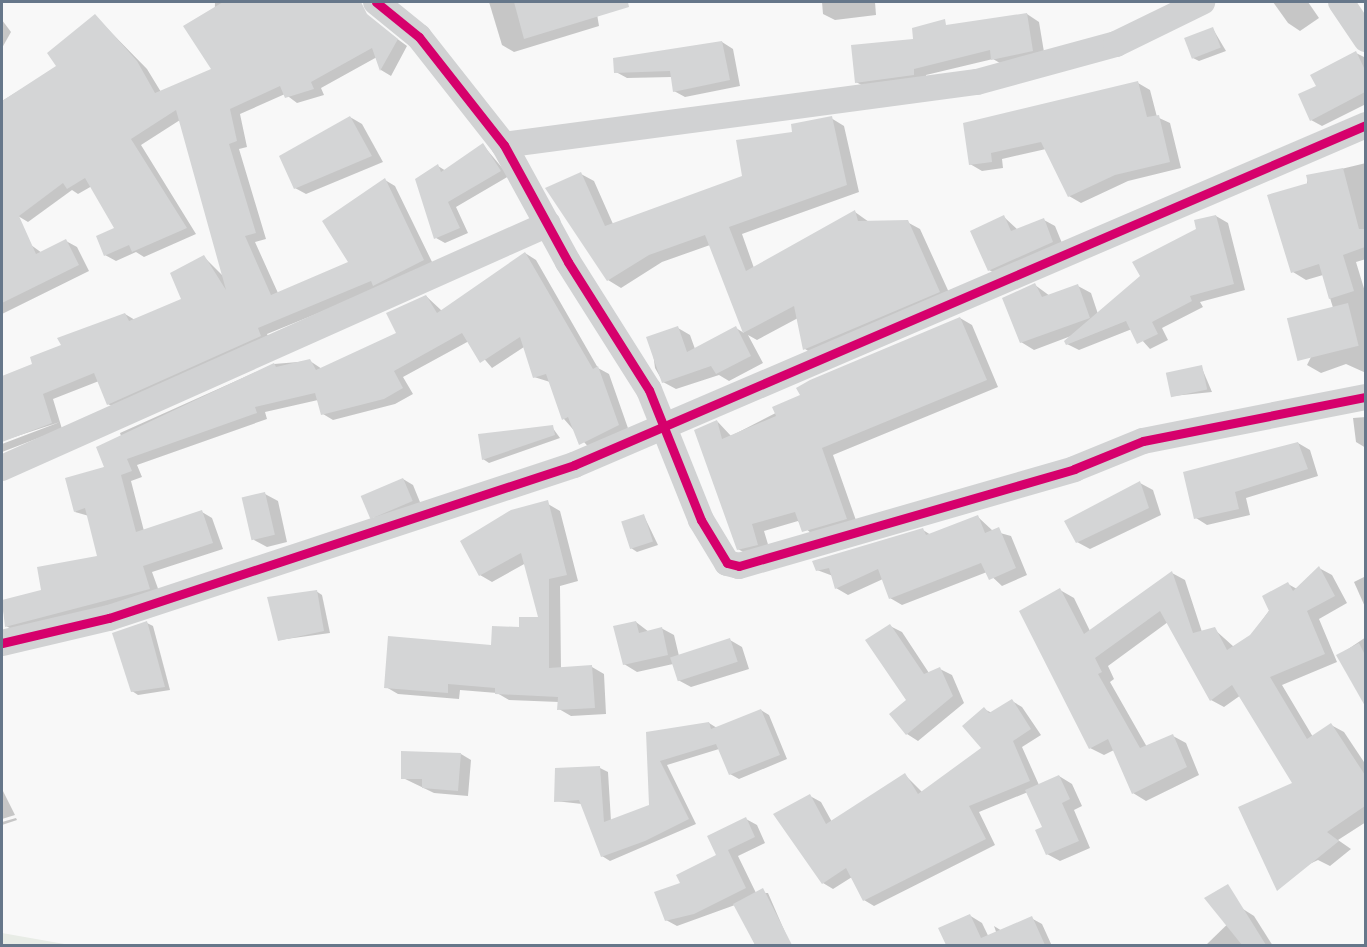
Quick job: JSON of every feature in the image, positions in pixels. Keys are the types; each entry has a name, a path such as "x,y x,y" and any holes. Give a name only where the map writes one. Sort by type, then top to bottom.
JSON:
{"street":[{"path":"376,2 419,37 504,145 548,224 639,371 717,555 739,566 1074,469 1143,441 1365,397"},
{"path":"504,145 977,81 1116,44 1202,2"},
{"path":"1341,2 1365,39"},
{"path":"2,643 109,618 351,541 574,465 1365,125"},
{"path":"2,468 548,224"}],"shaded area":[{"path":"2,933 70,945 2,945"}],"building":[{"path":"223,2 361,2 367,14 398,39 380,71 372,48 311,82 314,89 285,98 280,86 230,109 237,141 229,144 256,233 245,236 271,295 348,262 322,221 385,178 424,260 373,286 371,281 258,328 261,336 107,405 94,373 43,394 52,423 2,442 2,376 32,364 30,357 61,345 57,338 125,313 129,321 181,299 170,273 204,255 226,290 176,110 131,139 187,228 132,252 129,245 104,256 96,236 114,228 85,178 67,189 63,183 19,216 36,254 66,239 79,265 2,303 2,101 56,66 47,53 95,14 137,61 155,93 211,69 183,26"},
{"path":"514,2 628,2 629,7 524,39"},
{"path":"1027,13 1033,51 991,60 990,50 914,69 914,75 855,83 851,45 913,39 912,28 945,19 946,25"},
{"path":"1213,27 1221,48 1192,59 1184,38"},
{"path":"722,41 730,80 673,92 670,71 614,73 613,58"},
{"path":"1356,51 1365,70 1365,92 1310,121 1298,94 1316,86 1310,75"},
{"path":"1138,81 1147,117 1159,115 1170,162 1115,175 1068,197 1041,142 991,153 992,162 969,165 963,123"},
{"path":"350,116 372,156 294,189 279,156"},
{"path":"832,116 847,185 729,227 746,271 855,210 858,221 908,220 940,292 803,350 794,306 743,333 705,235 649,255 607,281 545,188 581,172 605,226 742,176 736,140 792,132 791,124"},
{"path":"483,143 501,171 448,202 460,228 434,239 415,179 438,164 441,172"},
{"path":"1343,168 1359,229 1365,229 1365,247 1343,255 1354,291 1329,299 1319,264 1291,273 1267,195 1308,183 1306,175"},
{"path":"1004,215 1011,231 1044,218 1053,242 988,271 970,231"},
{"path":"1216,215 1234,284 1190,296 1192,301 1152,322 1158,334 1137,344 1126,321 1066,345 1064,341 1140,276 1132,262 1196,229 1194,220"},
{"path":"525,252 593,369 598,366 619,425 579,445 568,417 562,420 546,374 533,378 520,337 480,363 462,333 394,371 403,388 384,399 321,415 315,393 255,407 257,413 127,459 132,471 121,475 136,532 202,510 213,543 143,566 150,589 5,627 2,600 41,590 37,567 97,556 85,508 74,512 65,478 104,467 96,447 274,363 276,367 310,359 316,370 396,333 386,313 426,295 437,313"},
{"path":"1035,283 1042,297 1078,284 1090,318 1020,343 1002,298"},
{"path":"1348,303 1359,346 1298,361 1287,318"},
{"path":"960,317 987,380 822,448 847,519 802,532 795,512 752,524 758,545 737,550 694,430 717,420 722,439 776,416 772,407 800,395 796,388 810,380"},
{"path":"678,326 687,352 736,326 751,356 716,374 711,366 662,383 646,337"},
{"path":"1202,365 1207,389 1171,397 1166,373"},
{"path":"553,425 555,435 482,460 478,434"},
{"path":"1298,442 1308,469 1235,492 1239,509 1194,519 1183,472"},
{"path":"403,478 413,501 370,519 361,496"},
{"path":"1140,481 1149,508 1076,543 1064,521"},
{"path":"265,492 275,535 252,540 242,497"},
{"path":"548,500 567,575 549,579 549,668 592,665 595,708 557,710 558,697 495,694 495,688 448,684 448,693 384,688 388,636 491,645 492,626 519,627 519,617 538,617 521,553 479,576 460,541 511,510"},
{"path":"644,514 653,542 630,549 621,521"},
{"path":"978,515 985,533 999,527 1016,568 989,580 981,563 889,599 878,569 835,589 829,568 816,571 812,561 923,528 926,535"},
{"path":"1319,566 1335,596 1307,611 1325,654 1270,677 1307,739 1331,723 1365,775 1365,806 1327,832 1339,841 1277,891 1238,807 1292,783 1232,685 1210,701 1160,611 1095,658 1102,672 1098,674 1140,748 1173,734 1187,767 1132,794 1108,739 1089,749 1019,611 1060,588 1084,634 1172,571 1193,633 1215,627 1227,650 1250,635 1269,611 1262,596 1288,582 1293,591"},
{"path":"317,590 324,631 278,641 267,597"},
{"path":"147,621 165,687 131,692 112,633"},
{"path":"636,621 639,633 662,627 668,655 623,665 613,626"},
{"path":"890,624 924,674 940,667 953,696 906,735 889,714 906,700 865,640"},
{"path":"730,638 738,662 678,681 670,657"},
{"path":"1359,643 1365,655 1365,706 1336,655"},
{"path":"1012,699 1031,729 1013,741 1030,781 969,806 986,839 863,901 846,868 822,884 773,814 810,794 826,824 905,773 918,794 981,748 962,726 984,707 989,713"},
{"path":"761,709 780,755 729,775 716,744 660,761 689,819 645,841 601,857 579,800 554,802 555,768 600,766 604,822 649,805 646,732 709,722 711,729"},
{"path":"401,751 461,753 458,791 422,788 422,779 401,779"},
{"path":"1059,775 1070,799 1062,803 1079,841 1046,855 1035,830 1042,827 1025,790"},
{"path":"746,817 755,837 728,850 746,888 694,914 665,921 654,892 680,883 676,875 716,855 707,836"},
{"path":"1228,884 1266,945 1242,945 1204,898"},
{"path":"763,888 792,945 755,945 733,904"},
{"path":"970,914 981,938 1032,916 1045,945 946,945 938,928"}],"cycle path":[{"path":"376,2 419,37 504,145 568,262 649,390 701,520 727,563 739,566 1074,469 1143,441 1366,397"},
{"path":"2,643 109,618 574,465 1366,125"}]}
